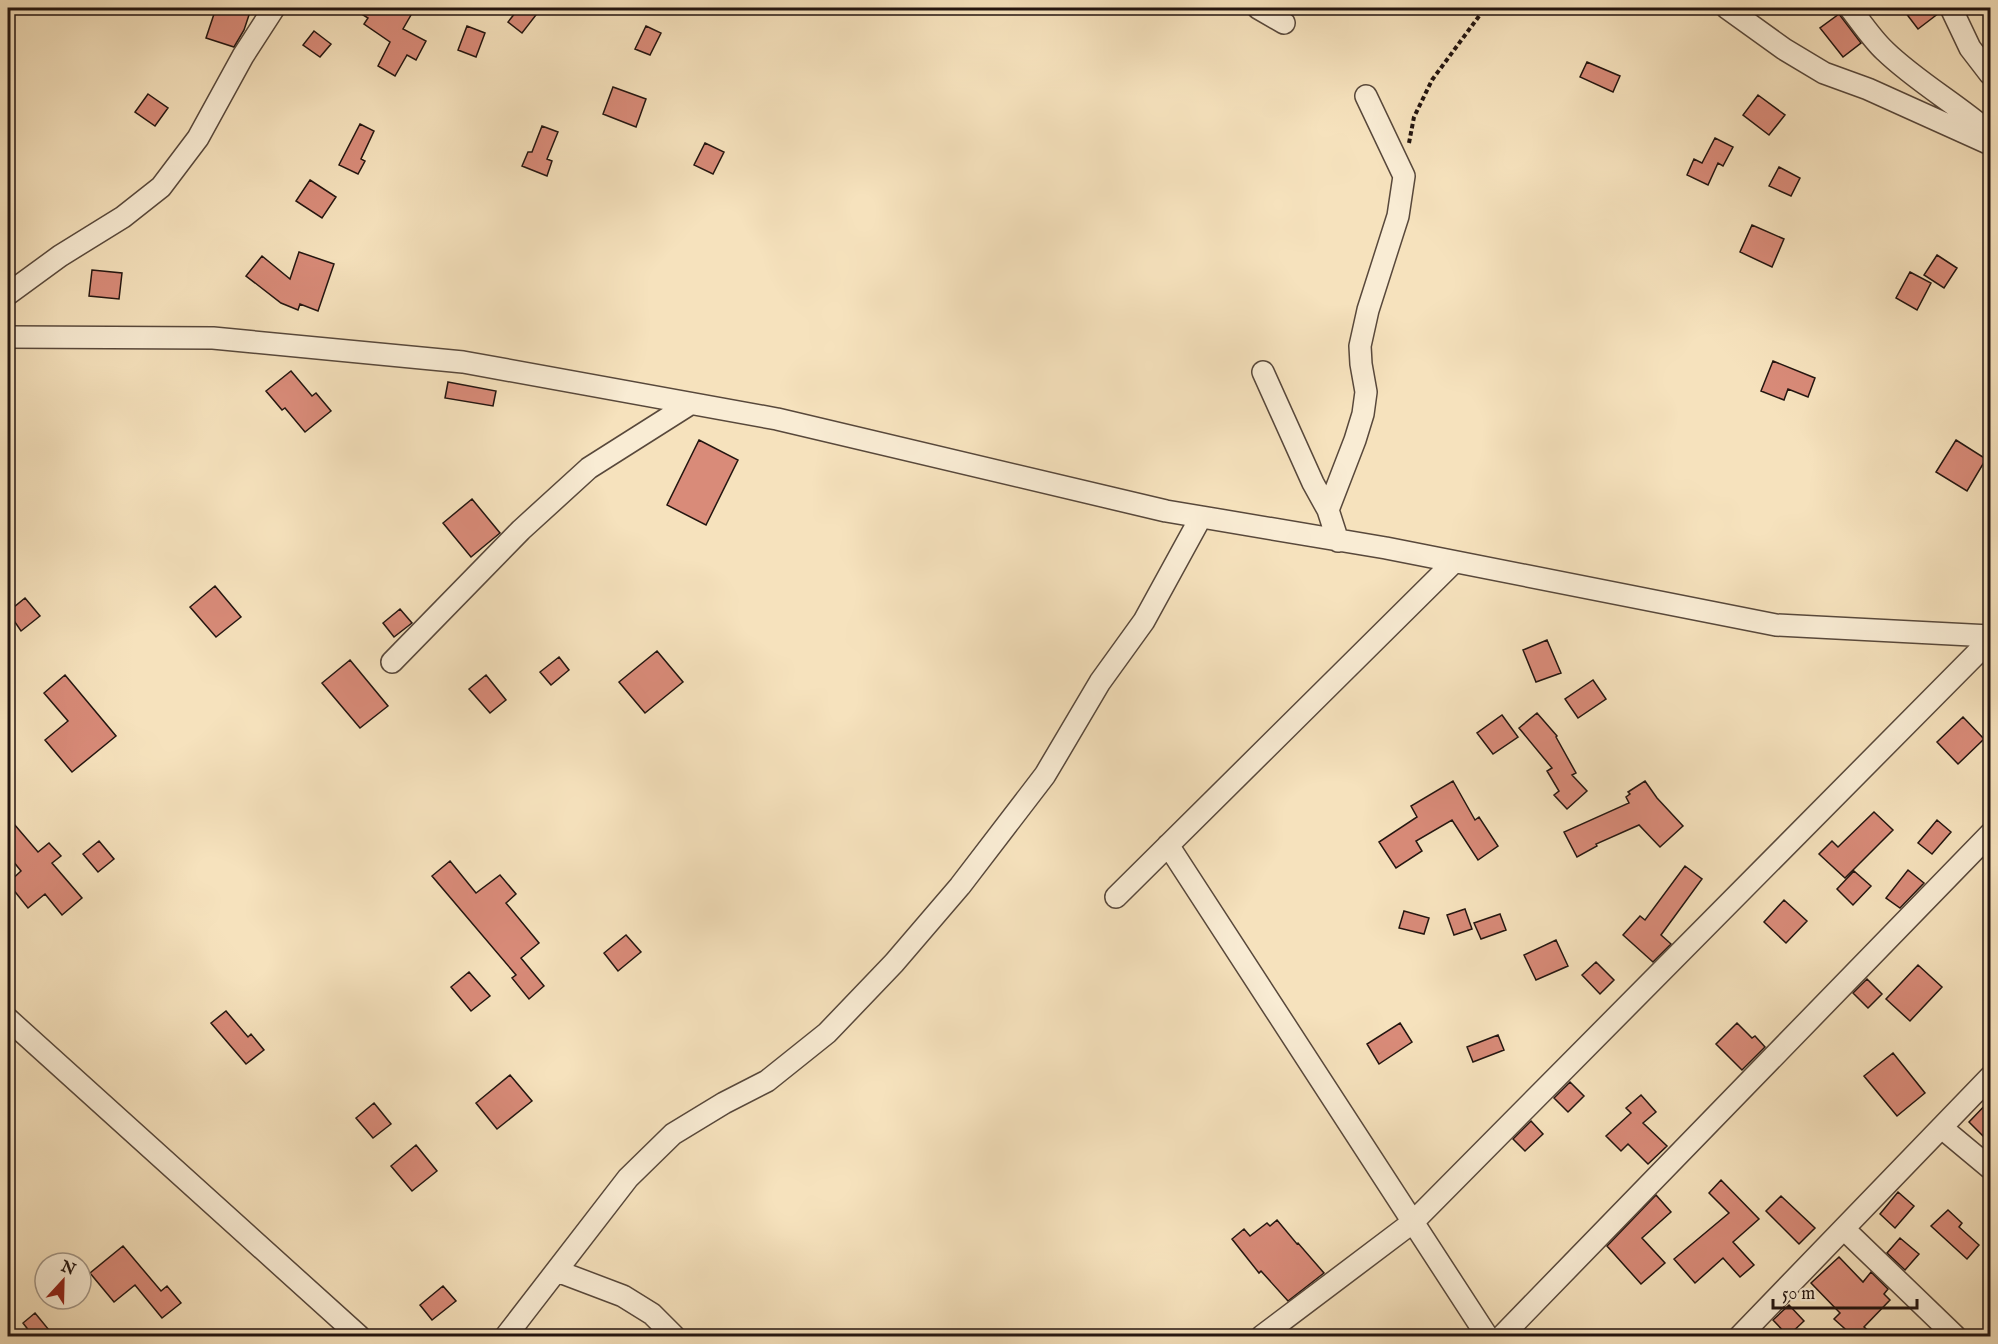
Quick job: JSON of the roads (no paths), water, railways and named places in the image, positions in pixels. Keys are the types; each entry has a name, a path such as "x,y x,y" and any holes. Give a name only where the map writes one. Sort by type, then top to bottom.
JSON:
{"street":[{"path":"8,294 60,256 123,217 161,187 198,138 243,56 274,8"},
{"path":"1258,8 1284,23"},
{"path":"1727,8 1784,49 1824,73 1868,89 1990,144"},
{"path":"1850,8 1884,51 1926,85 1971,116 1990,134"},
{"path":"1951,8 1970,48 1990,74"},
{"path":"1328,510 1363,414 1366,392 1360,346 1368,310 1398,216 1404,176 1366,96"},
{"path":"8,337 213,339 463,362 777,419 1166,511 1386,548 1776,625 1990,638"},
{"path":"1263,372 1313,483 1328,510 1338,541"},
{"path":"392,662 521,530 589,468 690,404"},
{"path":"506,1336 628,1178 673,1134 724,1103 767,1081 827,1033 894,963 960,886 1045,775 1100,682 1144,621 1201,517"},
{"path":"1116,897 1454,562"},
{"path":"1262,1336 1413,1222 1990,638"},
{"path":"1502,1336 1990,834"},
{"path":"1168,845 1487,1336"},
{"path":"8,1019 360,1336"},
{"path":"1740,1336 1990,1077"},
{"path":"1942,1128 1990,1168"},
{"path":"1844,1230 1955,1336"},
{"path":"557,1270 623,1296 652,1314 674,1336"}]}
